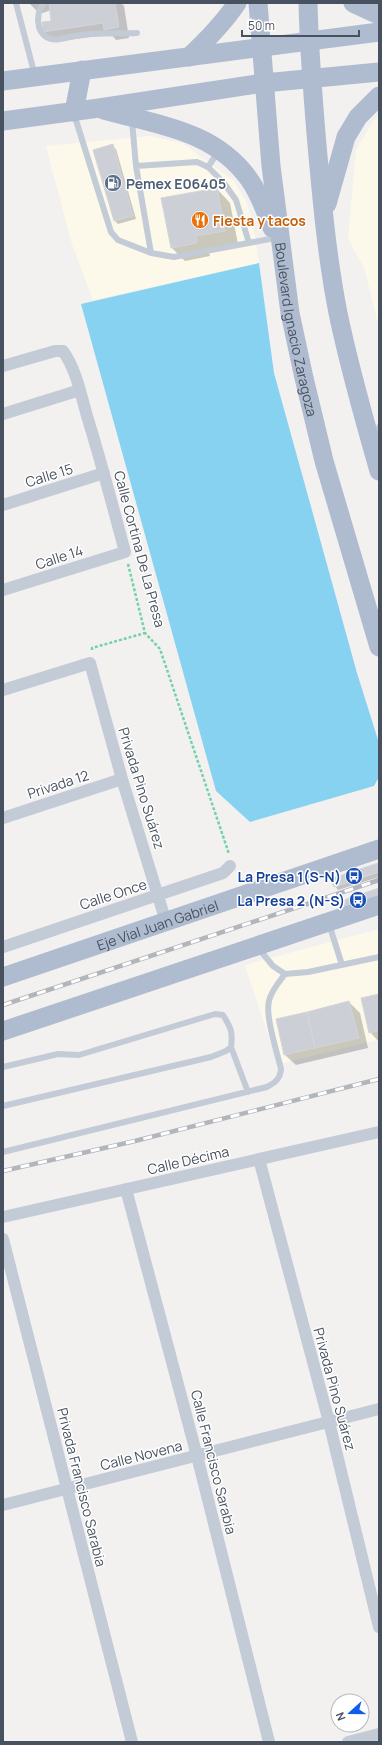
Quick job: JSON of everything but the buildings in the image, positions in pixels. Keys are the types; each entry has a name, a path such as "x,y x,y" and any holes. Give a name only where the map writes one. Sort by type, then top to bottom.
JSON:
{"main road":[{"path":"189,57 221,26 237,3"},
{"name":"Boulevard Ignacio Zaragoza","path":"258,3 278,244 290,313 324,461 379,647"},
{"path":"308,3 309,42 323,217 338,313 350,366 379,471"},
{"path":"354,3 379,15"},
{"path":"3,82 82,70 379,32"},
{"path":"74,112 82,70"},
{"path":"3,121 74,112 264,82 379,72"},
{"path":"323,217 346,137 358,116 379,96"},
{"path":"99,108 132,118 165,125 199,136 219,149 248,178 260,197 278,244"},
{"path":"371,852 379,839"},
{"name":"Eje Vial Juan Gabriel","path":"3,977 371,852"},
{"path":"3,1031 379,905"},
{"path":"356,913 379,914"}],"street":[{"name":"Calle Cortina De La Presa","path":"3,366 44,353 63,351 68,359 80,390 125,552"},
{"path":"3,414 80,390"},
{"name":"Calle 15","path":"3,505 104,473"},
{"name":"Calle 14","path":"3,590 125,552"},
{"path":"3,690 90,663"},
{"name":"Privada Pino Suárez","path":"90,663 122,779 166,922"},
{"name":"Privada 12","path":"3,818 122,779"},
{"name":"Calle Once","path":"3,947 224,873 230,866"},
{"name":"Calle Décima","path":"3,1218 379,1132"},
{"name":"Privada Pino Suárez","path":"258,1159 329,1422 379,1626"},
{"name":"Calle Francisco Sarabia","path":"126,1189 197,1456 269,1742"},
{"name":"Privada Francisco Sarabia","path":"3,1239 132,1742"},
{"name":"Calle Novena","path":"3,1505 379,1409"},
{"path":"348,1742 379,1734"}],"lane":[{"path":"16,3 35,77"},
{"path":"44,3 38,16 39,28 43,35 48,39 93,33 137,33"},
{"path":"74,112 110,232 118,240 151,253 174,257 249,243 278,244"},
{"path":"132,118 136,166 151,253"},
{"path":"208,167 219,149"},
{"path":"136,166 197,162 208,167 224,183 236,200 249,243"},
{"path":"372,444 379,427"},
{"path":"328,922 342,965"},
{"path":"257,946 273,966 285,974 308,972 379,957"},
{"path":"3,1152 248,1092 267,1087 275,1082 280,1077 281,1069 268,1011 269,1001 273,991 285,974"},
{"path":"3,1067 58,1054 79,1055 215,1014 223,1015 230,1026 233,1035 231,1047 248,1092"},
{"path":"3,1106 211,1057 226,1051 231,1047"}],"path":[{"name":"Calle Cortina De La Presa","path":"125,552 145,633 160,649 230,858 230,866"},
{"path":"90,663 92,648 145,633"}],"shaded area":[{"path":"379,117 379,327 364,268 348,239 356,150 374,120"},
{"path":"149,136 182,143 234,181 247,204 253,224 259,263 93,300 72,244 46,146"},
{"path":"379,929 379,1040 278,1064 245,965"}],"water":[{"path":"259,263 274,373 357,673 379,743 379,777 374,786 250,822 216,791 81,304"}],"railway":[{"path":"3,1005 379,880"},
{"path":"3,1171 135,1141 379,1079"}],"place":[{"name":"Pemex E06405","path":"113,183"},
{"name":"Fiesta y tacos","path":"200,220"},
{"name":"La Presa 1(S-N)","path":"354,876"},
{"name":"La Presa 2 (N-S)","path":"358,900"}]}
